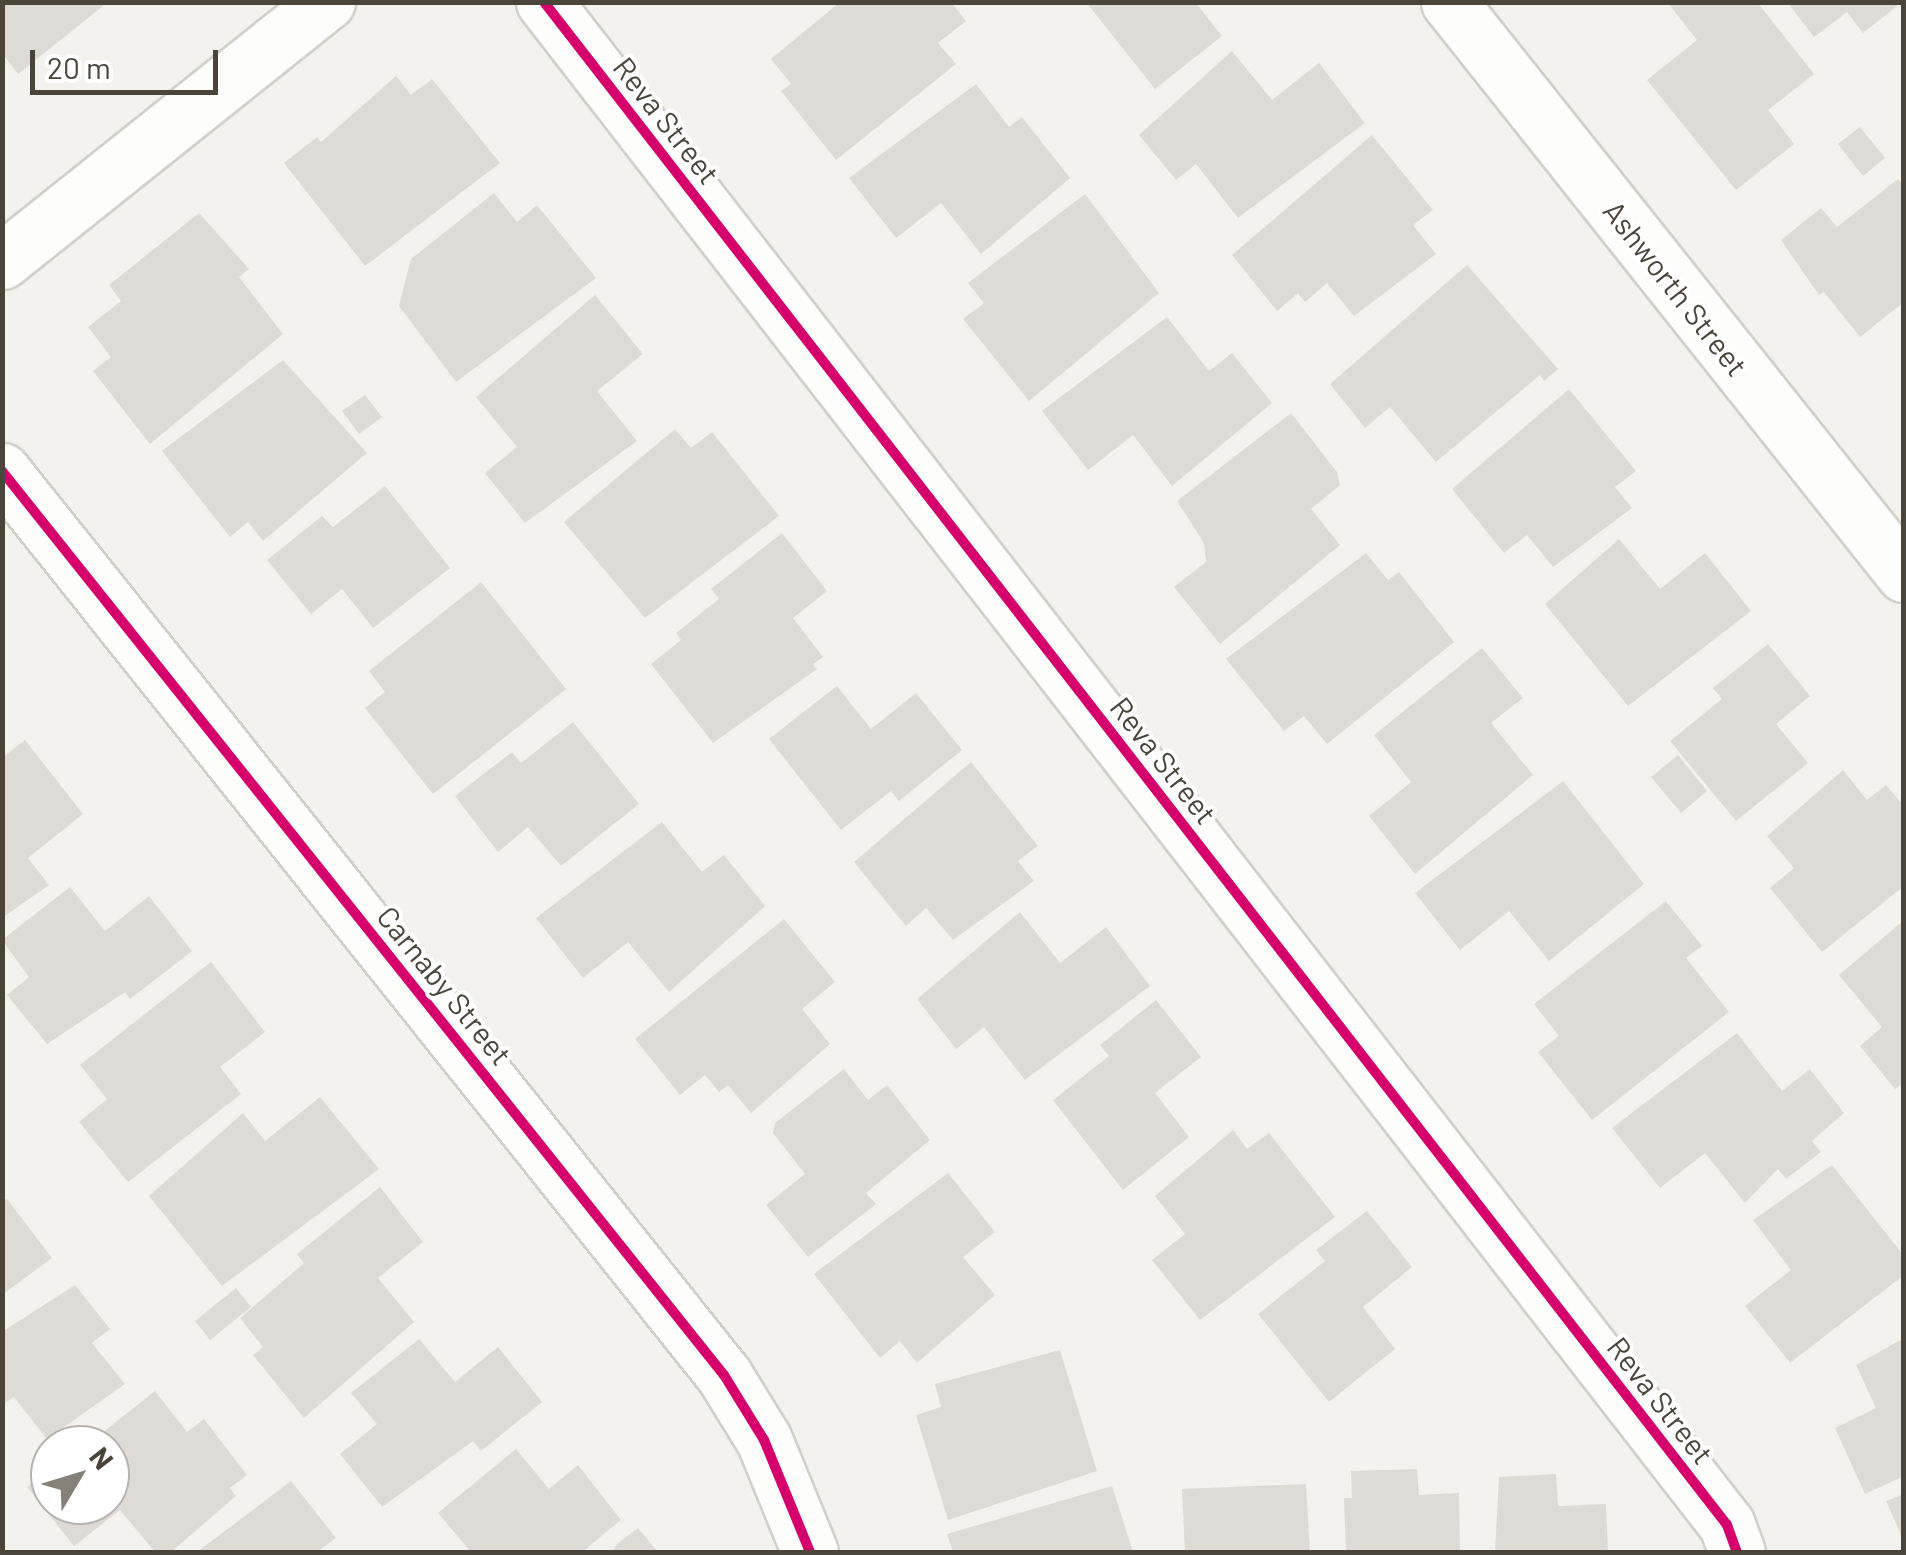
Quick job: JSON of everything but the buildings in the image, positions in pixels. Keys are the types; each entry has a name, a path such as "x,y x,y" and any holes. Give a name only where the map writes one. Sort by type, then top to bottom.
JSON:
{"street":[{"path":"2,262 328,2"},
{"name":"Reva Street","path":"544,2 1727,1525 1737,1552"},
{"name":"Ashworth Street","path":"1449,2 1901,566"},
{"name":"Carnaby Street","path":"2,471 724,1375 764,1440 810,1552"}],"cycle path":[{"path":"544,2 1727,1525 1737,1552"},
{"path":"2,471 724,1375 764,1440 810,1552"}]}
